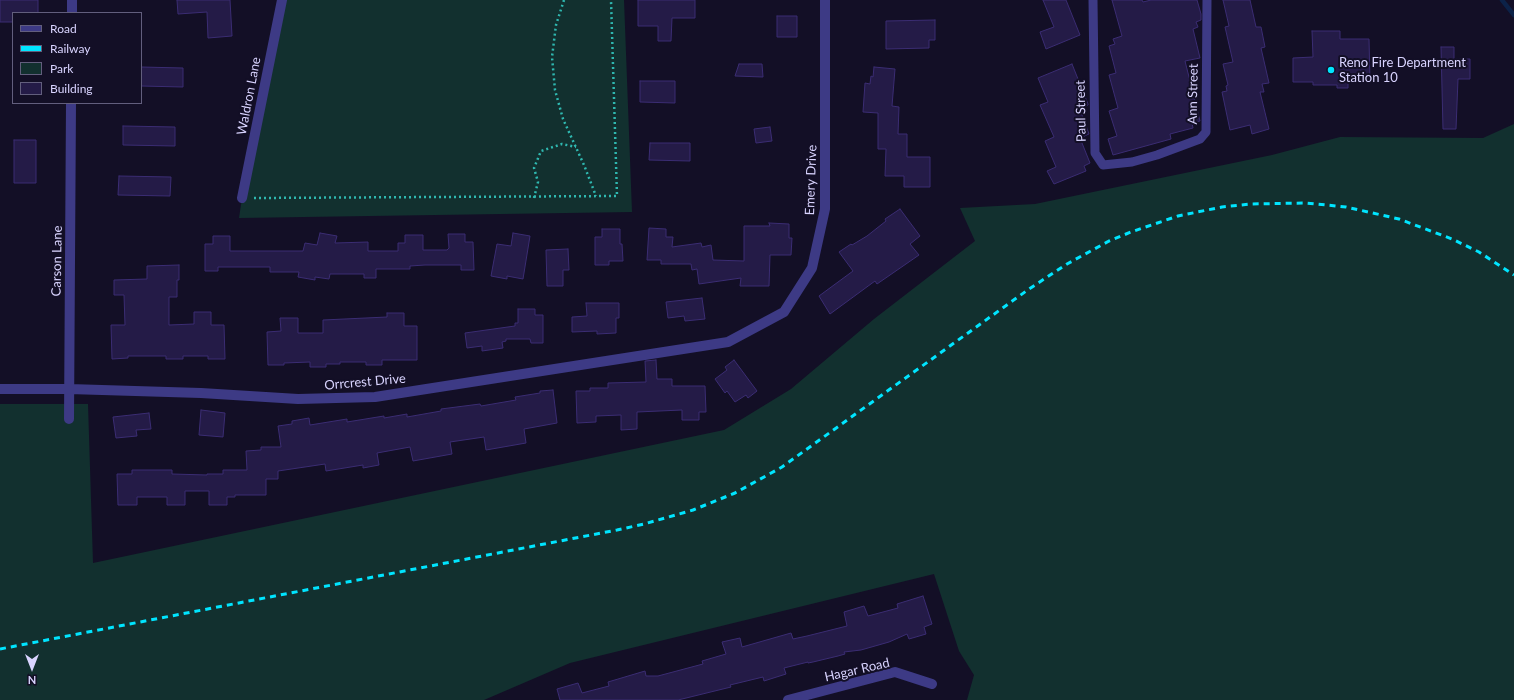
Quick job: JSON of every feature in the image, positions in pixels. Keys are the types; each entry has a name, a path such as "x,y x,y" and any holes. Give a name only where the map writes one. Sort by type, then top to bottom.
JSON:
{"street":[{"path":"72,0 72,12"},
{"name":"Waldron Lane","path":"242,198 282,0"},
{"name":"Emery Drive","path":"728,342 784,312 812,268 825,209 825,0"},
{"name":"Carson Lane","path":"70,419 71,104"},
{"name":"Orrcrest Drive","path":"0,389 69,388 201,393 298,399 375,397 728,342"},
{"name":"Hagar Road","path":"788,700 895,672 932,684"}],"lane":[{"name":"Paul Street","path":"1092,0 1095,153 1103,165 1132,162 1157,155"},
{"name":"Ann Street","path":"1157,155 1200,138 1206,132 1207,0"}],"path":[{"path":"564,0 556,25 552,57 556,90 563,119 596,196"},
{"path":"242,198 534,198 617,196 611,0"},
{"path":"534,198 538,182 534,168 541,151 562,144 576,148"}],"green space":[{"path":"282,0 624,0 632,212 239,218"},
{"path":"1514,124 1514,700 967,700 974,675 959,651 934,574 570,663 484,700 0,700 0,404 88,404 93,563 724,430 791,389 874,319 975,241 960,208 1035,204 1272,155 1340,137 1483,138"}],"building":[{"path":"0,0 38,0 38,12 12,12 12,22 0,22"},
{"path":"177,0 230,0 232,36 208,38 207,12 178,14"},
{"path":"638,0 695,0 695,18 672,18 671,41 658,41 658,26 638,26"},
{"path":"1043,0 1066,0 1080,35 1046,49 1040,32 1054,27"},
{"path":"1112,0 1142,0 1143,2 1151,0 1197,0 1201,14 1201,20 1196,22 1198,27 1193,29 1200,58 1185,61 1200,121 1192,123 1193,128 1170,134 1171,139 1113,155 1108,139 1117,136 1109,111 1118,108 1109,75 1116,73 1109,46 1115,44 1113,39 1122,36"},
{"path":"1223,0 1250,0 1256,27 1261,27 1265,47 1261,48 1269,83 1262,84 1264,92 1260,92 1269,129 1252,134 1250,125 1230,130 1222,92 1227,91 1226,86 1228,85 1223,64 1233,62 1225,27 1229,26"},
{"path":"777,16 797,16 797,37 777,37"},
{"path":"935,20 935,40 929,40 929,48 886,49 886,21"},
{"name":"Reno Fire Department Station 10","path":"1312,31 1340,31 1340,39 1369,39 1370,82 1348,82 1348,88 1337,88 1337,85 1313,85 1313,82 1293,82 1293,58 1313,57"},
{"path":"1441,47 1454,47 1454,59 1470,59 1470,79 1458,79 1456,129 1443,129"},
{"path":"739,64 762,64 763,77 735,76"},
{"path":"1072,64 1088,104 1080,109 1089,134 1080,138 1090,163 1084,166 1086,171 1054,184 1047,171 1056,167 1045,141 1054,137 1040,105 1048,102 1038,78"},
{"path":"142,67 183,68 183,87 142,86"},
{"path":"874,67 895,69 892,106 899,107 898,134 907,134 907,157 930,157 930,187 904,187 904,176 885,176 886,149 878,149 878,113 863,112 865,83 870,84 871,76 873,77"},
{"path":"640,81 675,81 675,103 640,102"},
{"path":"123,126 175,127 175,146 123,145"},
{"path":"770,127 772,141 756,143 754,129"},
{"path":"14,140 36,140 36,183 14,183"},
{"path":"650,143 690,143 690,161 649,160"},
{"path":"119,176 171,177 170,196 118,195"},
{"path":"900,209 920,236 910,244 919,255 877,284 875,281 830,314 819,296 853,271 839,252 867,236 886,221 885,219"},
{"path":"769,223 789,224 789,238 792,238 791,255 770,255 769,286 740,286 741,278 699,284 697,269 692,270 691,264 661,264 661,260 647,260 649,228 666,229 666,237 673,237 672,247 701,243 702,247 711,245 713,260 744,261 744,226 770,226"},
{"path":"602,229 620,229 620,244 622,244 623,261 609,261 609,265 595,265 595,237 602,237"},
{"path":"320,233 337,236 335,243 368,242 368,251 398,251 398,243 405,243 405,235 423,235 423,250 447,250 449,248 448,234 465,234 465,242 473,242 474,270 461,270 461,265 425,265 410,266 410,269 376,269 376,278 364,278 364,274 330,274 329,279 315,277 315,280 298,277 299,272 270,272 270,267 218,267 218,271 205,271 205,244 213,244 213,236 230,236 230,251 303,251 305,243 317,245"},
{"path":"513,233 530,236 523,279 507,276 507,279 491,276 497,244 511,246"},
{"path":"568,249 569,270 563,270 563,286 547,286 546,250"},
{"path":"179,265 177,297 169,297 169,325 194,324 194,312 211,312 211,325 224,325 225,359 208,359 208,356 183,356 183,359 166,359 166,356 128,356 128,358 112,359 111,325 125,325 124,295 114,295 114,280 147,279 147,266"},
{"path":"702,298 705,319 685,321 684,316 668,318 666,302"},
{"path":"586,303 619,303 619,318 616,318 616,333 597,334 597,331 572,332 572,317 587,316"},
{"path":"518,309 535,309 535,315 543,315 543,343 531,343 530,339 506,339 506,341 502,342 503,348 482,351 482,346 467,348 465,333 515,326 515,323 518,323"},
{"path":"387,313 404,313 404,326 417,326 417,360 382,360 382,365 366,365 366,362 340,362 340,364 326,364 326,367 310,367 310,362 268,365 267,332 281,331 280,318 298,318 298,333 323,333 323,320 387,317"},
{"path":"656,360 657,379 672,379 672,386 705,386 706,412 699,412 699,420 682,420 682,410 637,412 637,429 621,430 621,415 596,416 596,422 577,423 576,391 590,391 590,388 608,388 608,383 646,382 645,361"},
{"path":"734,360 757,391 748,398 746,395 735,402 727,391 725,393 715,379 727,370 725,367"},
{"path":"553,390 557,423 524,429 526,443 486,450 484,437 450,442 452,454 413,461 410,447 377,453 379,465 363,468 363,465 326,471 325,464 278,471 278,479 266,479 266,495 235,495 235,497 227,497 227,505 209,505 209,491 185,491 185,505 167,505 167,497 137,497 137,505 118,505 117,474 132,474 132,470 172,470 172,474 207,475 223,474 223,470 247,470 246,451 261,450 261,447 281,447 278,426 292,424 292,421 309,418 310,425 347,419 347,422 407,414 407,417 441,411 441,409 480,404 481,406 516,400 515,397 540,393 540,391"},
{"path":"201,410 225,413 223,437 199,435"},
{"path":"149,413 151,429 136,430 137,436 116,438 113,417"},
{"path":"923,596 932,624 924,627 926,634 909,639 907,634 889,642 861,650 844,652 845,654 838,656 784,668 786,674 764,681 763,677 730,685 731,687 678,700 560,700 557,689 578,683 582,693 609,686 608,682 645,671 646,676 658,676 703,664 702,661 726,654 722,642 740,638 742,647 791,633 793,639 807,636 847,626 844,612 864,606 868,616 898,608 897,604"}],"waterway":[{"path":"1502,0 1514,15"}],"railway":[{"path":"0,649 617,530 693,510 735,493 782,467 1029,289 1067,264 1109,241 1178,216 1222,207 1251,204 1306,203 1346,207 1399,219 1452,239 1479,252 1514,275"}],"place":[{"name":"Reno Fire Department Station 10","path":"1331,70"}]}
